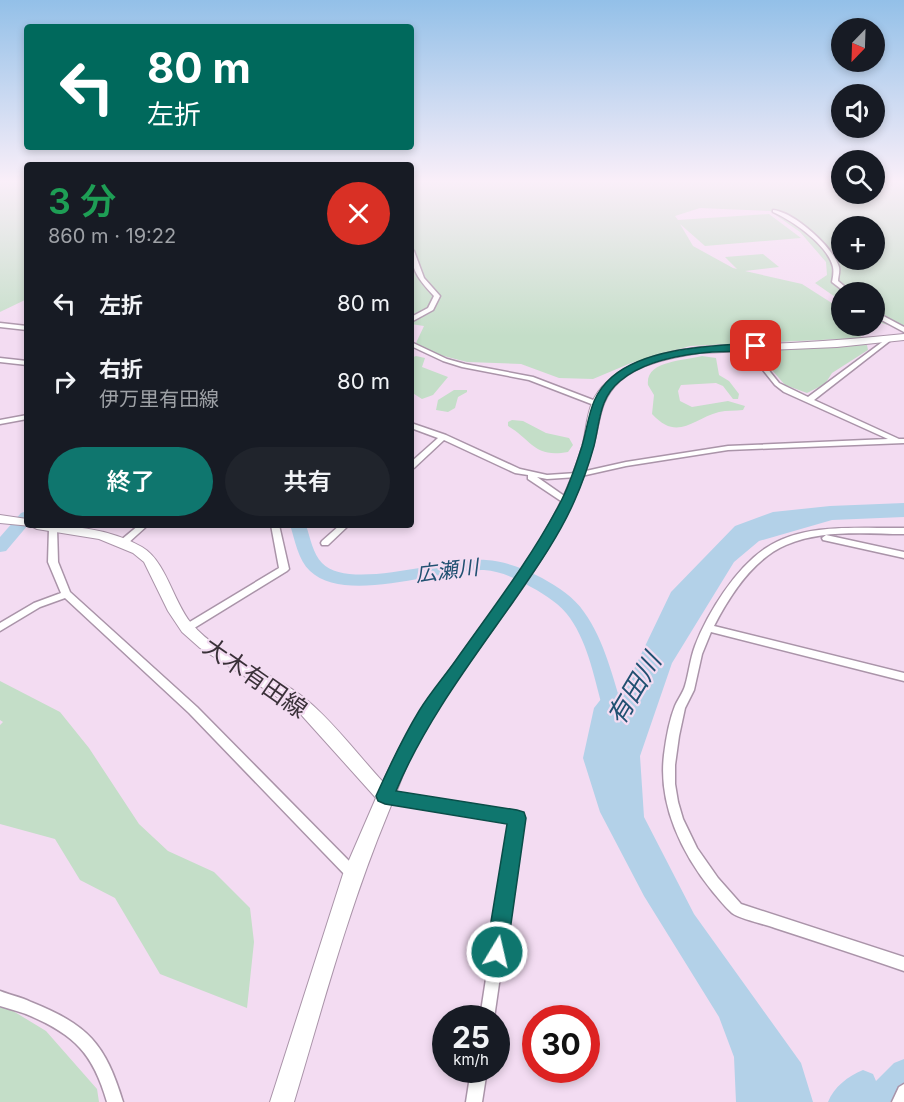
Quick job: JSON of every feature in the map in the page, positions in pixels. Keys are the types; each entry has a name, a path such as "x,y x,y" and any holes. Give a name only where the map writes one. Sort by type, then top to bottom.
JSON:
{"main road":[{"path":"282,1102 353,874 403,755 426,714 538,555 567,502 588,446 597,403 616,379 635,367 676,354 736,347 837,344 904,337"},
{"path":"1,519 24,523"},
{"name":"大木有田線","path":"54,528 102,535 124,542 150,560 175,611 187,628 205,644 302,705 385,796"}],"street":[{"path":"811,233 832,260 836,269 835,282"},
{"path":"414,259 421,279 437,296 431,309 414,318"},
{"path":"885,319 904,330"},
{"path":"0,325 24,328"},
{"path":"810,399 889,339"},
{"path":"414,345 444,360 464,366 531,378 597,403"},
{"path":"736,347 765,369 777,384 901,441"},
{"path":"0,360 24,363"},
{"path":"0,422 24,418"},
{"path":"414,427 443,437 518,471 567,502"},
{"path":"414,463 443,437"},
{"path":"518,471 548,477 577,475 728,448 901,441"},
{"path":"54,528 52,562 66,594 193,710 353,874"},
{"path":"124,542 140,528"},
{"path":"187,628 284,569 276,528"},
{"path":"325,543 342,528"},
{"path":"904,531 815,535 782,543 759,558 733,589 708,628 700,646 689,690 681,705 670,755 669,783 674,810 686,840 717,890 737,909 904,964"},
{"path":"815,535 904,555"},
{"path":"0,628 37,605 66,594"},
{"path":"708,628 904,676"},
{"path":"385,796 517,818 489,1005"},
{"path":"0,998 29,1008 77,1033 99,1057 108,1074 115,1102"},
{"path":"474,1102 477,1083"},
{"path":"900,1102 904,1092"}],"green space":[{"path":"0,233 24,233 24,300 0,312"},
{"path":"414,233 686,233 693,246 733,268 737,269 725,257 763,254 779,267 745,271 802,284 831,303 831,336 860,336 862,338 690,346 631,363 593,379 559,378 521,364 467,362 428,352 416,343 424,326 414,324"},
{"path":"691,233 795,233 801,238 705,246"},
{"path":"801,233 831,233 831,270 885,270 885,233 904,233 904,330 885,324 885,282 831,282 831,294 815,283 827,275 826,262"},
{"path":"867,345 868,350 832,373 825,384 807,393 785,385 765,362 747,350"},
{"path":"702,356 716,358 719,375 729,381 739,394 738,399 733,399 723,386 716,383 681,385 678,391 680,401 692,407 728,401 745,406 743,410 719,412 678,428 661,422 652,414 654,395 648,385 649,377 659,366"},
{"path":"414,357 425,358 422,367 448,377 433,395 422,399 414,394"},
{"path":"454,390 467,390 467,392 458,397 455,408 448,412 436,410 438,400"},
{"path":"523,421 546,433 569,438 573,445 568,452 548,453 535,447 508,426 508,422"},
{"path":"0,681 60,712 89,748 139,824 168,851 214,872 250,908 254,942 247,1008 160,974 115,898 80,880 55,839 0,824 0,725 3,722 0,720"},
{"path":"0,1003 46,1031 97,1089 99,1102 0,1102"}],"water":[{"name":"有田川","path":"904,503 904,517 832,520 759,541 734,562 672,663 640,756 644,817 694,914 801,1063 813,1102 736,1102 734,1057 719,1017 644,896 600,812 583,758 594,708 609,689 615,694 624,690 671,592 735,526 773,512 830,506"}],"waterway":[{"name":"広瀬川","path":"0,547 24,519"},
{"name":"広瀬川","path":"299,528 305,547 316,567 330,576 349,580 372,579 468,565 486,565 520,574 543,586 571,607 585,628 597,657 614,713"},
{"path":"874,1102 904,1073"},
{"path":"842,1102 863,1084 856,1102"}],"route":[{"path":"497,952 517,818 385,796 403,755 426,714 538,555 567,502 588,446 597,403 605,392 616,379 635,367 652,361 700,350 756,346"}]}
